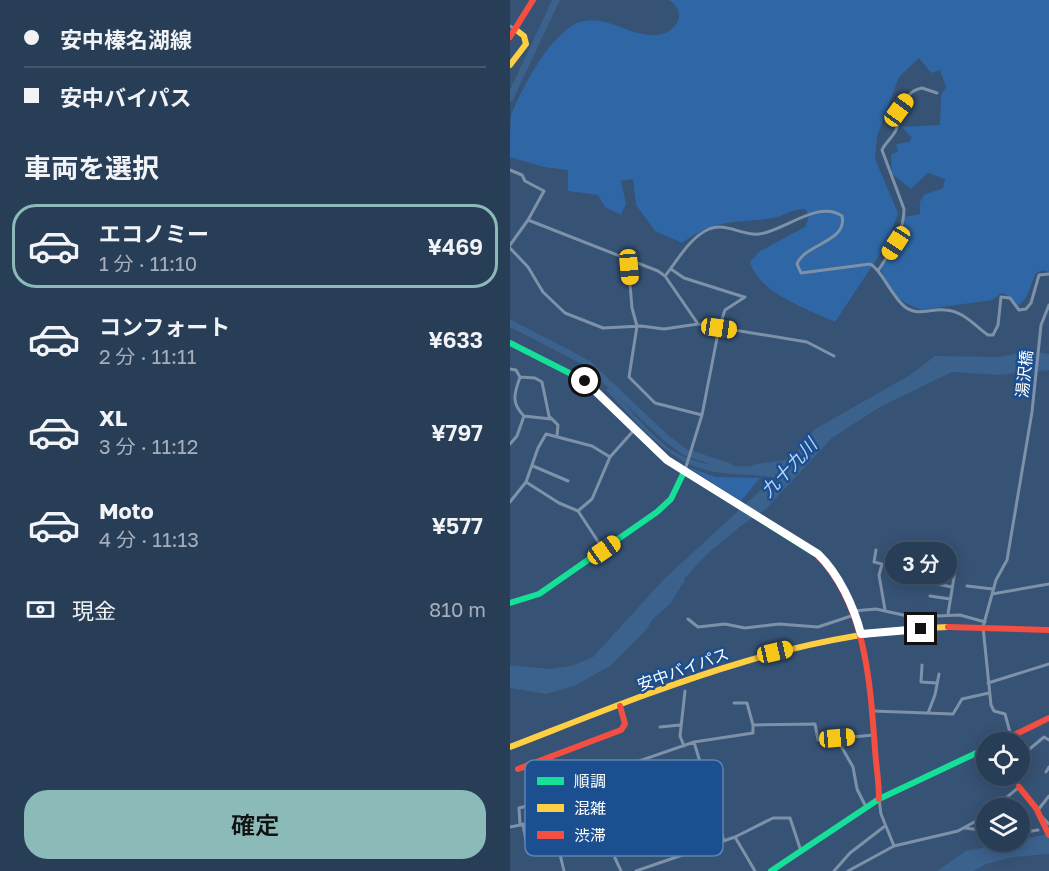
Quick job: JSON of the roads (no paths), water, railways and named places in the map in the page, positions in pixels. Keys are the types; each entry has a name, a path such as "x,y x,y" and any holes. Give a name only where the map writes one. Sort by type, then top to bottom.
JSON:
{"main road":[{"path":"510,37 513,27 533,0"},
{"path":"510,65 526,44 524,36 513,27"},
{"path":"510,343 585,381 660,454 822,558 854,613 861,634 873,711 879,799"},
{"path":"510,603 539,594 664,506 676,490 686,469"},
{"name":"安中バイパス","path":"510,747 727,666 775,652 861,634 984,624 1049,630"},
{"path":"542,760 621,730 625,720 620,706"},
{"path":"1021,732 1049,718"},
{"path":"771,871 879,799 976,753"},
{"path":"518,769 525,766"},
{"path":"1019,787 1048,829"}],"street":[{"path":"878,271 896,243 904,217 904,209 882,150 896,130 899,110 913,92 922,88 937,93"},
{"path":"510,170 522,175 525,181 544,191 510,247 528,267 543,292 564,312 603,328 637,326 664,329 698,324 807,342 834,356"},
{"path":"665,276 698,235 712,228 761,234 798,218 832,212 842,216 840,229 828,240 801,256 797,269 807,273 865,263 878,271 889,290 906,308 923,313 944,309 977,323 988,335 993,335 996,329 1001,297 1010,298 1019,310 1026,309 1031,303 1039,275 1049,274"},
{"path":"528,220 647,266 665,276 698,324"},
{"path":"628,260 632,308 637,326 629,377 655,403 702,415"},
{"path":"671,269 684,278 745,297 726,310 719,328 702,415 686,469"},
{"name":"湯沢橋","path":"984,624 993,591 1007,564 1032,411 1041,325 1049,305"},
{"path":"510,369 516,370 520,377 513,401 515,407 524,416 551,419 558,425 557,436"},
{"path":"520,377 535,378 542,382 551,419"},
{"path":"510,444 517,436 524,416"},
{"path":"578,511 592,499 610,457 635,429"},
{"path":"510,502 526,482 544,436 550,433 592,447 610,457"},
{"path":"533,466 568,481"},
{"path":"526,482 559,503 578,511 604,550"},
{"path":"876,550 874,562 882,564 879,575 885,610"},
{"path":"948,614 957,559"},
{"path":"939,575 954,578"},
{"path":"932,583 952,587"},
{"path":"967,586 993,591 1049,585"},
{"path":"930,596 950,599"},
{"path":"688,619 698,627 725,624 745,628 779,624 813,627 854,613 885,610 912,617 948,614 984,624 989,693 994,711 1005,714 1010,732"},
{"path":"988,683 1049,664"},
{"path":"922,665 921,682 937,683"},
{"path":"928,713 939,675"},
{"path":"684,691 680,725 680,736 684,746"},
{"path":"873,711 953,714 962,699 989,693"},
{"path":"643,760 694,742 753,733 747,704 734,703"},
{"path":"753,725 815,724 818,740 874,735"},
{"path":"660,727 680,725"},
{"path":"1030,749 1044,737 1049,740"},
{"path":"837,738 853,767 857,789 866,807"},
{"path":"694,742 699,760"},
{"path":"1046,771 1049,767"},
{"path":"1006,798 1019,787"},
{"path":"1039,813 1049,796"},
{"path":"879,799 885,826 894,846"},
{"path":"525,806 519,808 525,840"},
{"path":"723,838 724,841 735,837 773,818 789,818 801,852"},
{"path":"848,871 894,846 965,828 976,822"},
{"path":"510,826 525,823"},
{"path":"834,871 850,853 885,826"},
{"path":"965,828 976,830"},
{"path":"1030,831 1038,830"},
{"path":"735,837 755,871"},
{"path":"561,856 564,871"},
{"path":"636,871 680,856"},
{"path":"615,858 621,871"}],"water":[{"path":"1030,351 1049,354 1049,370 999,375 952,372 880,407 832,438 766,509 706,555 664,601 646,630 610,666 574,686 546,694 510,688 510,665 550,669 571,666 593,657 664,579 774,478 715,472 682,460 654,440 642,428 606,390 609,387 654,435 674,452 684,457 721,466 786,465 815,429 910,375 935,356 999,357"},
{"path":"1049,834 1049,854 1013,857 986,864 974,871 937,871 966,851 976,849 976,852 1030,852 1030,838"}],"waterway":[{"path":"510,98 556,0"},
{"path":"510,323 587,363 666,438 685,452 730,467"},
{"path":"755,468 794,462"},
{"name":"九十九川","path":"652,615 668,601 681,580"}]}
